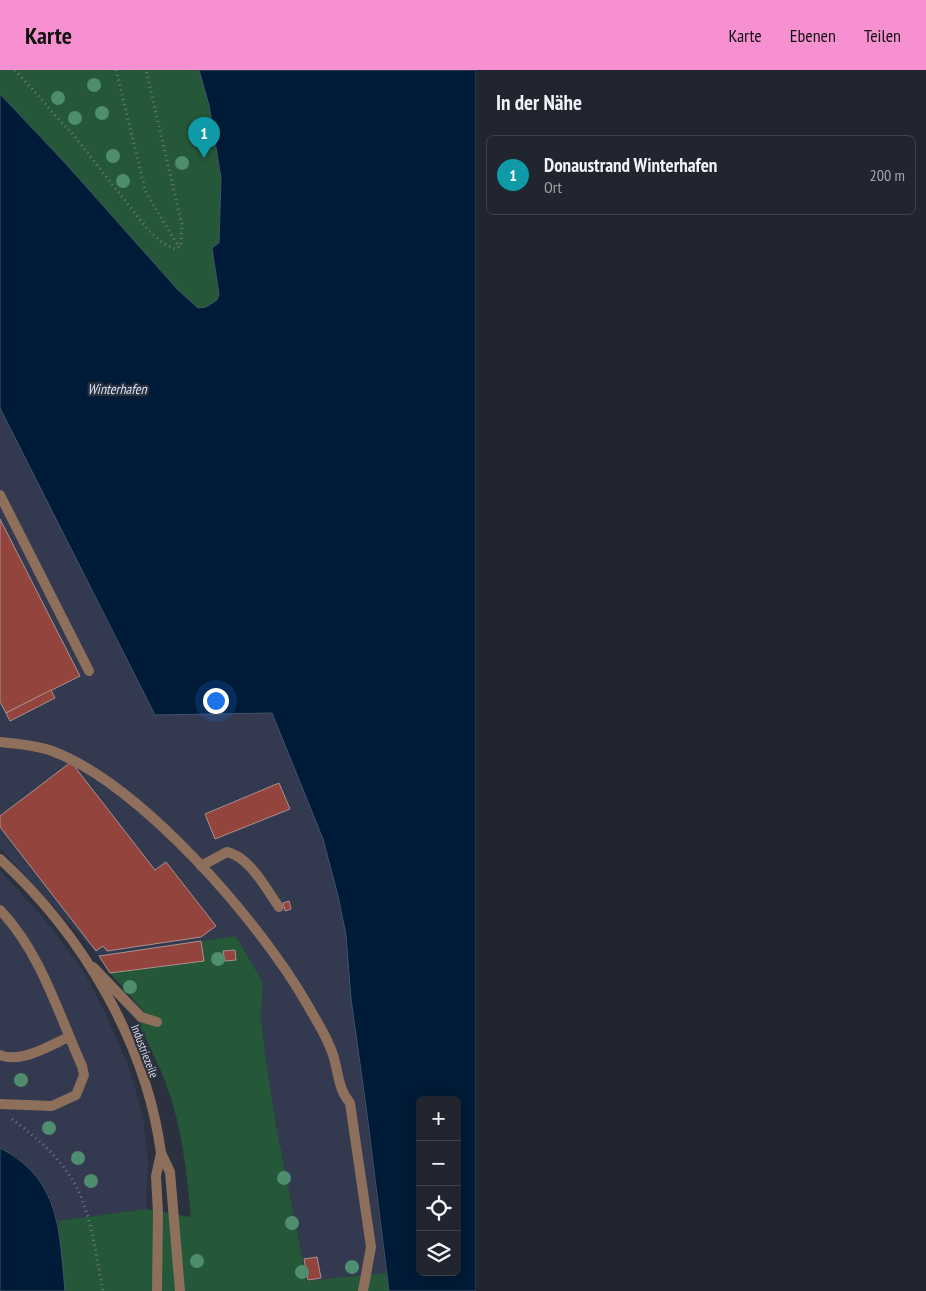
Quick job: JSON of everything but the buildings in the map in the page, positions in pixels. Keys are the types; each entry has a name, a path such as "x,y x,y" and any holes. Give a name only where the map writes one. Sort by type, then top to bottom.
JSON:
{"street":[{"path":"0,495 89,671"},
{"path":"0,742 52,751 86,769 140,808 201,866 258,932 282,966 330,1047 342,1093 350,1103 371,1247 363,1291"},
{"path":"201,866 227,852 235,853 243,860 279,907"},
{"name":"Industriezeile","path":"0,859 59,924 84,958 122,1024 136,1059 153,1110 162,1153 156,1176 158,1213 157,1291"},
{"path":"0,910 18,929 39,965 82,1066 84,1075 76,1095 52,1106 0,1104"},
{"path":"84,958 142,1016 157,1022"},
{"path":"0,1055 17,1057 36,1052 69,1037"},
{"path":"162,1153 170,1172 180,1291"}],"path":[{"path":"15,70 75,138 149,231 168,247 175,249 179,247"},
{"path":"116,70 146,193 179,247"},
{"path":"146,70 178,200 182,225 179,247"},
{"path":"9,1117 44,1145 62,1165 76,1187 92,1235 103,1291"}],"shaded area":[{"path":"0,408 155,714 272,713 323,839 346,935 356,1036 386,1273 307,1282 276,1125 265,1054 261,1017 263,983 236,936 99,956 0,848"},
{"path":"0,870 46,921 83,970 106,1015 130,1070 143,1118 148,1159 146,1209 58,1221 49,1194 18,1157 0,1148"}],"green space":[{"path":"0,70 199,70 209,105 221,178 219,243 212,248 219,294 217,300 210,306 198,308 189,302 66,164 0,94"},
{"path":"236,936 263,983 261,1017 265,1054 276,1125 307,1281 386,1273 389,1291 65,1291 58,1221 146,1209 191,1217 184,1156 170,1095 137,1020 145,1013 110,973 204,961 201,941"}],"water":[{"name":"Winterhafen","path":"199,70 476,70 476,1291 389,1291 351,999 346,935 323,839 272,713 155,715 0,408 0,94 66,164 178,290 198,308 206,307 217,300 219,294 212,248 219,243 221,178 209,105"},
{"path":"0,1148 20,1161 35,1175 46,1191 58,1228 65,1291 0,1291"}],"place":[{"name":"Donaustrand Winterhafen","path":"204,158"}]}
